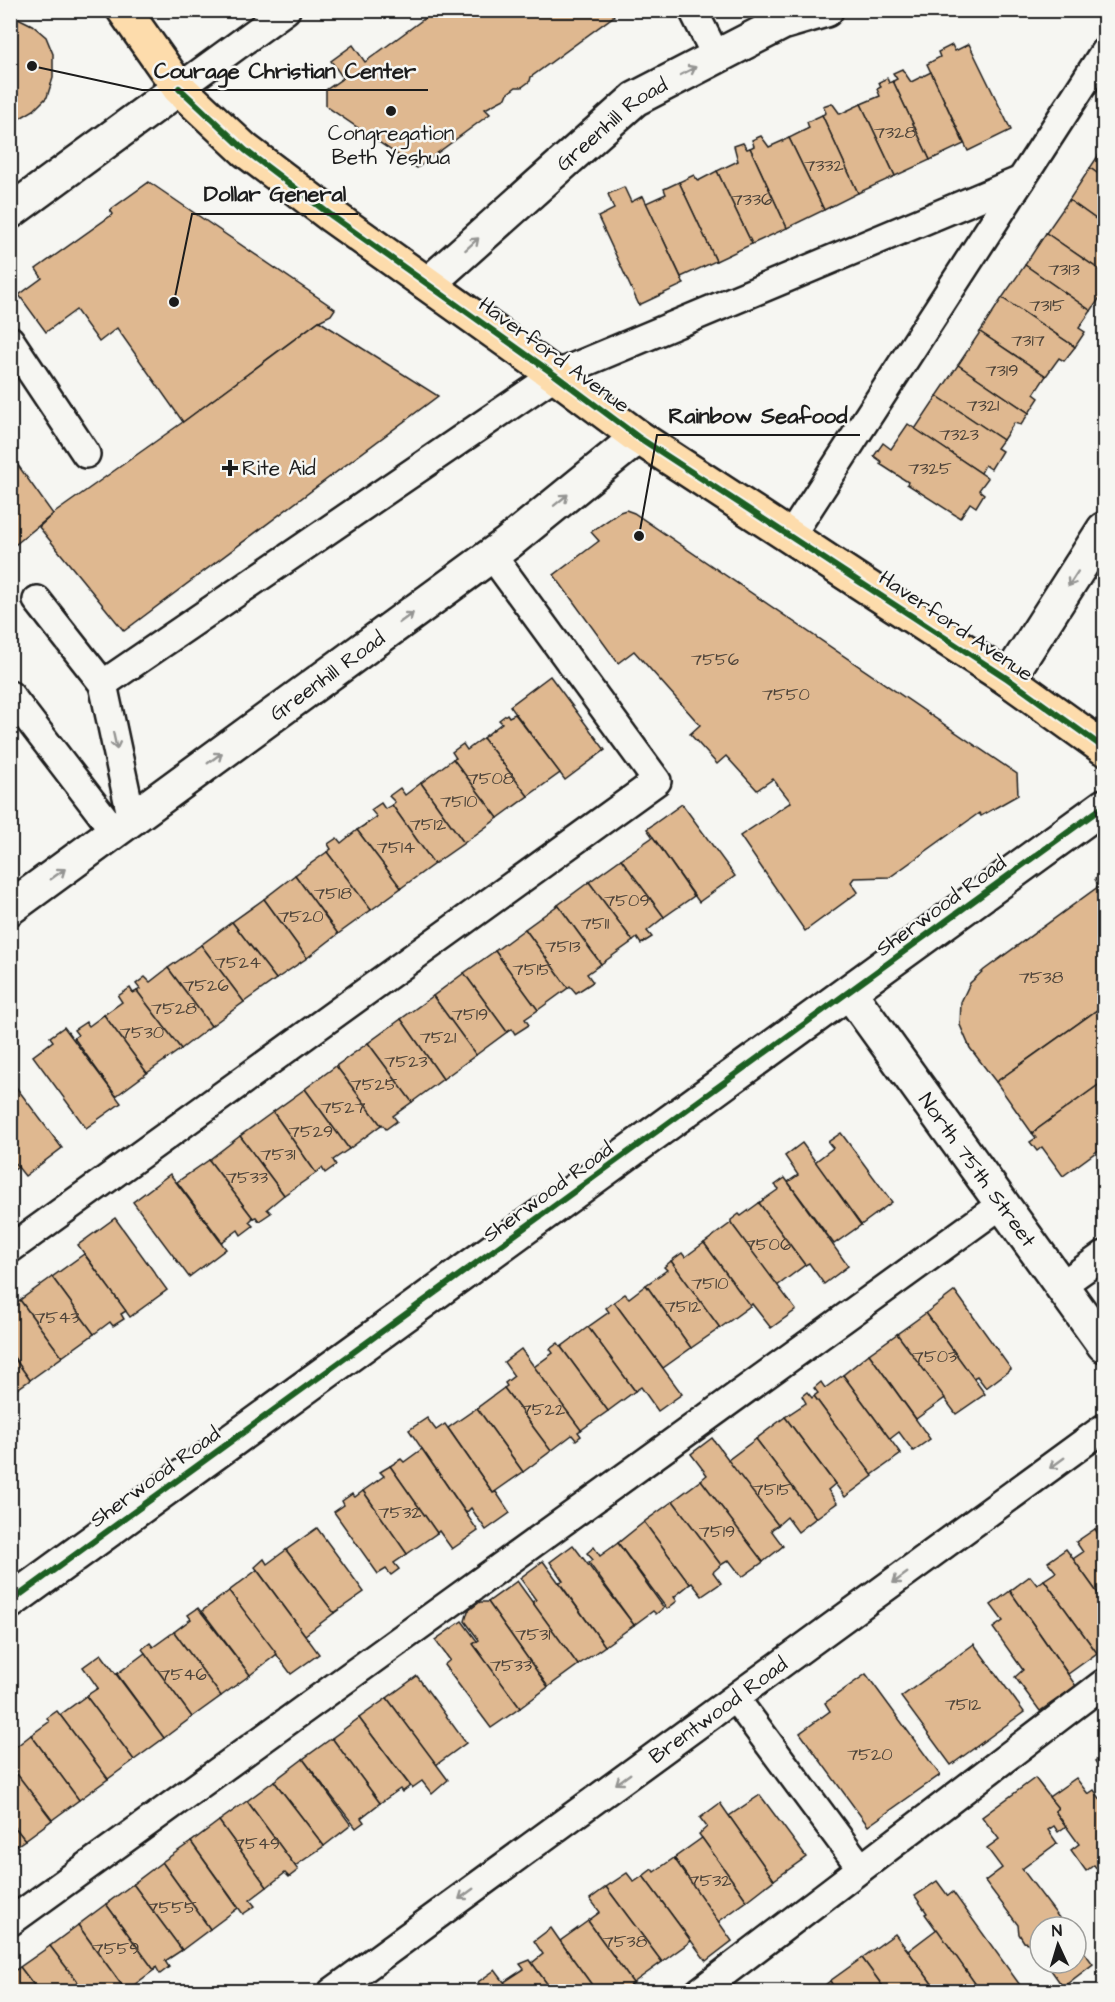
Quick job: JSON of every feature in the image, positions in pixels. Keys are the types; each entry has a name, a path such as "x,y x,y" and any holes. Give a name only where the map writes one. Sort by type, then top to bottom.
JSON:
{"main road":[{"name":"Haverford Avenue","path":"124,10 179,88 245,150 332,216 638,437 1008,679 1104,748"}],"street":[{"name":"Greenhill Road","path":"429,284 635,99 782,23 826,10"},
{"path":"10,212 179,88"},
{"name":"Greenhill Road","path":"10,908 491,554 638,437"},
{"path":"1008,679 1104,529"},
{"name":"Sherwood Road","path":"10,1602 1104,806"},
{"name":"North 75th Street","path":"850,993 1104,1345"}],"lane":[{"path":"179,88 286,10"},
{"path":"693,10 717,56"},
{"path":"790,537 1104,52"},
{"path":"103,684 555,375 1021,180"},
{"path":"10,340 86,454"},
{"path":"10,1249 657,781 491,554"},
{"path":"37,600 103,684 123,826"},
{"path":"10,695 123,826"},
{"path":"10,1922 1002,1204"},
{"path":"1062,1286 1104,1255"},
{"name":"Brentwood Road","path":"332,1992 1104,1428"},
{"path":"699,1992 1104,1683"},
{"path":"735,1698 861,1868"}],"building":[{"path":"436,10 610,10 614,16 531,77 530,81 522,87 516,87 508,93 506,98 485,109 490,114 417,168 326,106 326,90 343,78 331,61 353,45 365,62"},
{"path":"10,14 32,25 46,37 53,54 53,78 47,97 34,110 17,120 10,120"},
{"path":"969,44 1011,130 968,151 927,64 940,57 938,52 952,45 955,51"},
{"path":"902,69 911,82 931,72 964,144 930,160 893,81 897,79 893,73"},
{"path":"887,78 889,83 893,81 930,160 895,176 861,104 880,96 877,89 881,87 879,82"},
{"path":"832,103 840,114 861,104 895,176 858,193 822,115 826,113 823,106"},
{"path":"822,115 858,193 824,210 789,138 809,128 807,122"},
{"path":"761,136 769,147 789,138 824,210 787,228 750,148 754,146 752,140"},
{"path":"743,143 747,149 750,148 787,228 752,244 717,171 738,161 734,146"},
{"path":"1104,147 1104,178 1090,168"},
{"path":"1090,168 1104,178 1104,225 1069,200"},
{"path":"717,171 752,244 716,261 679,182 694,175 698,181"},
{"path":"149,182 335,309 331,315 319,321 183,422 117,328 99,342 76,310 46,332 19,295 42,278 36,269 113,214 110,210"},
{"path":"679,182 716,261 681,277 646,203 666,194 664,189"},
{"path":"624,187 631,202 643,196 684,284 639,305 598,217 614,209 608,194"},
{"path":"1069,200 1104,225 1104,273 1046,233"},
{"path":"1046,233 1104,273 1104,294 1091,311 1025,265"},
{"path":"1025,265 1091,311 1079,328 1085,332 1075,347 1002,298"},
{"path":"1002,298 1075,347 1064,361 1059,358 1046,376 980,332"},
{"name":"Rite Aid","path":"319,321 438,396 124,631 39,527 53,514 183,422"},
{"path":"980,332 1046,376 1034,394 1039,398 1029,413 958,365"},
{"path":"958,365 1029,413 1021,425 1014,423 1003,440 937,396"},
{"path":"937,396 1003,440 997,448 1002,451 991,469 985,465 981,473 915,429"},
{"path":"908,424 988,478 979,490 984,494 976,507 970,503 960,518 907,484 908,482 880,464 882,462 874,456 883,443 891,449"},
{"path":"10,454 53,514 10,549"},
{"path":"626,510 634,513 1017,774 1018,795 981,816 979,813 890,877 854,878 851,882 858,892 805,931 740,836 791,802 773,779 757,790 726,756 717,764 690,734 700,725 634,651 618,663 554,575 599,541 591,532"},
{"path":"550,676 605,750 565,780 510,706"},
{"path":"507,714 509,717 515,714 560,773 528,796 483,738 502,723 499,720"},
{"path":"483,738 528,796 498,818 453,759 456,758 452,752 463,744 467,750"},
{"path":"453,759 498,818 464,843 421,783"},
{"path":"421,783 464,843 434,864 392,805 395,802 389,796 400,788 405,795"},
{"path":"381,803 385,809 392,805 434,864 401,888 357,830 377,817 371,810"},
{"path":"682,804 735,876 699,902 647,829"},
{"path":"357,830 401,888 371,910 327,852 331,849 328,844 337,838 341,843"},
{"path":"653,837 694,896 664,917 621,859"},
{"path":"327,852 371,910 338,934 295,875"},
{"path":"621,859 664,917 647,931 652,937 641,944 637,938 633,941 589,882"},
{"path":"295,875 338,934 307,958 264,899"},
{"path":"1104,875 1104,1005 996,1082 970,1048 960,1025 961,1002 970,983 984,970 1099,886 1095,879"},
{"path":"589,882 633,941 601,964 558,905"},
{"path":"264,899 307,958 276,979 232,922"},
{"path":"558,905 601,964 587,974 593,982 576,993 570,986 568,988 525,929"},
{"path":"232,922 276,979 244,1002 201,945"},
{"path":"525,929 568,988 538,1010 495,951"},
{"path":"201,945 244,1002 211,1026 168,968"},
{"path":"495,951 538,1010 525,1019 529,1025 515,1034 512,1029 507,1032 464,973"},
{"path":"168,968 211,1026 181,1049 137,991 140,989 136,984 145,977 150,982"},
{"path":"464,973 507,1032 476,1055 433,996"},
{"path":"130,988 133,993 137,991 181,1049 147,1073 104,1015 122,1002 118,996"},
{"path":"433,996 476,1055 443,1079 401,1019"},
{"path":"1104,1005 1104,1081 1032,1133 996,1082"},
{"path":"104,1015 147,1073 116,1096 74,1038 78,1035 74,1030 86,1022 89,1026"},
{"path":"401,1019 443,1079 412,1102 368,1043"},
{"path":"64,1027 121,1103 86,1128 33,1056 53,1041 50,1037"},
{"path":"368,1043 412,1102 393,1116 397,1121 386,1129 336,1066"},
{"path":"336,1066 381,1125 349,1149 305,1089"},
{"path":"10,1079 62,1148 25,1176 10,1157"},
{"path":"1104,1081 1104,1146 1063,1176 1042,1147 1037,1151 1030,1142 1036,1138 1032,1133"},
{"path":"305,1089 349,1149 333,1160 336,1165 325,1173 322,1168 316,1173 273,1112"},
{"path":"273,1112 316,1173 284,1195 240,1136"},
{"path":"841,1133 892,1202 861,1225 815,1162 833,1148 828,1142"},
{"path":"240,1136 284,1195 267,1209 271,1213 259,1221 256,1217 253,1218 209,1160"},
{"path":"802,1143 861,1225 834,1244 788,1182 798,1175 785,1156"},
{"path":"10,1157 18,1167 10,1173"},
{"path":"209,1160 253,1218 249,1222 253,1226 241,1235 238,1230 222,1242 177,1182"},
{"path":"170,1174 226,1249 189,1277 133,1202"},
{"path":"785,1178 848,1266 824,1284 809,1263 805,1265 759,1203 779,1189 775,1185"},
{"path":"759,1203 805,1265 777,1286 731,1223 731,1220 739,1214 741,1216"},
{"path":"115,1218 167,1290 130,1317 78,1245"},
{"path":"731,1223 796,1310 771,1328 752,1304 750,1306 704,1243"},
{"path":"704,1243 750,1306 720,1328 671,1261 682,1253 685,1257"},
{"path":"84,1254 126,1311 121,1314 124,1319 113,1326 110,1322 94,1334 52,1277"},
{"path":"671,1261 720,1328 691,1348 646,1285 667,1270 664,1267"},
{"path":"52,1277 94,1334 62,1357 20,1300"},
{"path":"646,1285 691,1348 663,1368 614,1302 625,1294 629,1298"},
{"path":"955,1291 1011,1369 986,1388 977,1376 973,1378 926,1313"},
{"path":"20,1300 62,1357 30,1380 10,1352 10,1307"},
{"path":"614,1302 682,1394 658,1411 641,1387 635,1391 588,1327 609,1312 606,1308"},
{"path":"926,1313 985,1394 956,1414 897,1334"},
{"path":"588,1327 635,1391 608,1411 561,1347"},
{"path":"897,1334 945,1398 916,1419 869,1354"},
{"path":"558,1343 608,1411 581,1430 534,1367 553,1353 550,1349"},
{"path":"521,1349 581,1430 578,1432 581,1436 576,1440 572,1435 551,1451 504,1388 507,1386 505,1383 514,1376 504,1362"},
{"path":"10,1352 30,1380 10,1394"},
{"path":"869,1354 930,1439 913,1451 899,1432 890,1439 843,1375"},
{"path":"843,1375 901,1454 872,1475 814,1396 818,1393 814,1388 821,1382 825,1388"},
{"path":"504,1388 551,1451 523,1472 477,1408"},
{"path":"807,1392 812,1398 814,1396 873,1476 845,1497 785,1417 806,1403 802,1396"},
{"path":"477,1408 523,1472 493,1493 448,1428"},
{"path":"785,1417 835,1484 828,1490 837,1503 816,1518 756,1439"},
{"path":"427,1418 436,1430 445,1424 493,1493 496,1492 510,1513 486,1530 471,1508 466,1513 409,1430"},
{"path":"712,1438 778,1525 771,1530 783,1546 763,1562 701,1480 707,1475 691,1454"},
{"path":"756,1439 816,1518 798,1532 787,1517 778,1525 728,1460"},
{"path":"422,1449 478,1531 452,1549 439,1531 437,1533 390,1466 401,1459 404,1462"},
{"path":"390,1466 437,1533 407,1554 363,1491 384,1476 380,1472"},
{"path":"701,1480 763,1562 742,1577 729,1560 721,1565 673,1501"},
{"path":"363,1491 407,1554 394,1563 399,1569 391,1575 386,1569 378,1574 334,1512 344,1505 342,1501 352,1494 355,1497"},
{"path":"673,1501 721,1565 713,1572 721,1583 702,1596 692,1583 690,1584 644,1522"},
{"path":"644,1522 690,1584 674,1597 677,1601 667,1609 618,1543"},
{"path":"1104,1522 1104,1543 1095,1529"},
{"path":"317,1528 364,1592 334,1613 286,1550"},
{"path":"1095,1529 1104,1543 1104,1602 1073,1559 1083,1552 1076,1542"},
{"path":"618,1543 664,1608 656,1614 653,1611 634,1625 589,1563 593,1560 587,1553 594,1547 600,1556"},
{"path":"573,1545 634,1625 605,1646 559,1582 563,1581 550,1562"},
{"path":"1066,1549 1104,1602 1104,1647 1097,1653 1044,1580 1056,1572 1048,1562"},
{"path":"286,1550 334,1613 305,1635 255,1567 264,1559 267,1564"},
{"path":"543,1561 605,1646 578,1665 532,1602 536,1600 520,1578"},
{"path":"257,1570 319,1654 291,1674 229,1591"},
{"path":"1030,1576 1037,1585 1044,1580 1097,1653 1068,1674 1010,1591"},
{"path":"517,1581 578,1665 548,1687 488,1602"},
{"path":"229,1591 277,1654 250,1675 202,1611"},
{"path":"1010,1591 1076,1686 1040,1711 1015,1677 1023,1670 993,1628 1003,1621 991,1605"},
{"path":"480,1602 488,1602 548,1687 520,1708 473,1644 479,1640 465,1621 468,1611"},
{"path":"198,1608 250,1675 221,1696 174,1632 191,1619 188,1615"},
{"path":"462,1621 477,1641 473,1644 520,1708 491,1728 444,1665 450,1660 435,1640"},
{"path":"174,1632 221,1696 192,1717 142,1649 150,1643 153,1647"},
{"path":"974,1644 1024,1712 951,1765 901,1697"},
{"path":"145,1653 192,1717 164,1738 117,1674"},
{"path":"101,1654 164,1738 134,1760 86,1696 98,1688 83,1667"},
{"path":"866,1674 940,1775 868,1826 800,1733 830,1711 825,1703"},
{"path":"417,1676 466,1743 436,1765 387,1698"},
{"path":"86,1696 134,1760 108,1779 60,1715"},
{"path":"387,1698 448,1780 432,1794 422,1781 412,1788 359,1718"},
{"path":"57,1711 108,1779 79,1800 31,1735 49,1722 47,1718"},
{"path":"359,1718 410,1786 402,1792 400,1789 380,1803 332,1738"},
{"path":"31,1735 79,1800 52,1820 10,1765 10,1746 13,1749"},
{"path":"332,1738 380,1803 361,1818 364,1822 356,1828 303,1759"},
{"path":"1104,1754 1104,1775 1095,1761"},
{"path":"303,1759 351,1825 324,1846 274,1781"},
{"path":"10,1765 52,1820 25,1840 10,1821"},
{"path":"1035,1778 1058,1808 1055,1811 1066,1826 1058,1832 1054,1826 1048,1830 1057,1843 1022,1869 1057,1915 1028,1915 1028,1943 1024,1942 1019,1934 1018,1925 985,1881 1002,1868 987,1848 999,1839 982,1817"},
{"path":"1076,1778 1088,1794 1094,1790 1104,1804 1104,1879 1094,1865 1086,1871 1071,1850 1079,1844 1055,1811 1058,1808 1049,1797"},
{"path":"274,1781 324,1846 295,1866 247,1801"},
{"path":"760,1795 806,1857 774,1880 729,1816"},
{"path":"247,1801 298,1870 289,1877 285,1873 267,1887 219,1821"},
{"path":"720,1803 774,1880 747,1901 699,1834 707,1827 700,1818"},
{"path":"10,1821 25,1840 10,1850"},
{"path":"219,1821 267,1887 250,1900 255,1906 243,1914 191,1842"},
{"path":"702,1838 747,1901 718,1922 674,1858"},
{"path":"191,1842 238,1908 210,1929 162,1862"},
{"path":"674,1858 732,1941 706,1961 643,1876 652,1869 654,1872"},
{"path":"162,1862 210,1929 182,1950 133,1884"},
{"path":"627,1873 634,1882 643,1876 691,1941 662,1962 606,1887"},
{"path":"937,1881 948,1896 953,1892 1025,1992 981,1992 925,1914 927,1913 915,1896"},
{"path":"133,1884 182,1950 165,1961 169,1967 160,1974 156,1967 154,1970 106,1904"},
{"path":"606,1887 662,1962 633,1983 588,1921 600,1912 590,1899"},
{"path":"106,1904 154,1970 126,1991 78,1925"},
{"path":"588,1921 633,1983 622,1992 597,1992 560,1941"},
{"path":"78,1925 126,1991 85,1992 50,1946"},
{"path":"551,1928 597,1992 553,1992 532,1963 543,1954 534,1941"},
{"path":"937,1929 981,1992 938,1992 908,1951"},
{"path":"895,1934 938,1992 887,1992 862,1958"},
{"path":"50,1946 85,1992 39,1992 20,1967"},
{"path":"1088,1957 1093,1964 1088,1968"},
{"path":"862,1958 887,1992 837,1992 830,1981"},
{"path":"530,1960 553,1992 511,1992 504,1982 524,1969 520,1964"},
{"path":"20,1967 39,1992 10,1992 10,1974"},
{"path":"495,1970 511,1992 484,1992 478,1982"},
{"path":"1054,1975 1079,1975 1063,1987"},
{"path":"830,1981 837,1992 816,1992"}],"cycle path":[{"path":"179,88 245,150 332,216 638,437 1008,679 1104,748"},
{"path":"10,1602 1104,806"}],"place":[{"name":"Courage Christian Center","path":"32,66"},
{"name":"Congregation Beth Yeshua","path":"391,111"},
{"name":"Dollar General","path":"174,302"},
{"name":"Rite Aid","path":"230,468"},
{"name":"Rainbow Seafood","path":"639,536"}]}
